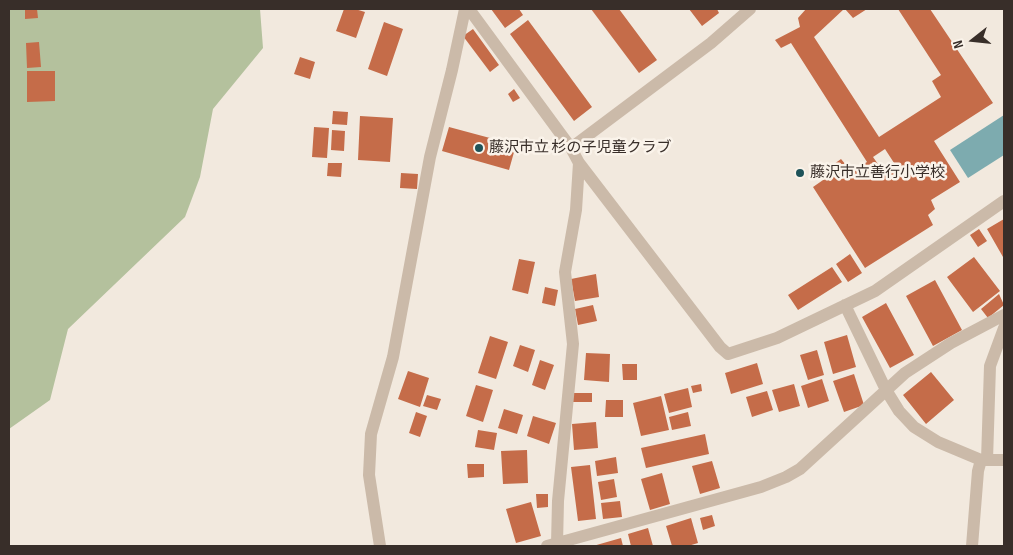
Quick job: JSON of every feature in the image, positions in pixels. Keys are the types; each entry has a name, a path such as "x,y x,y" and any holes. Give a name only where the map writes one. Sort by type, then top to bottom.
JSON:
{"street":[{"path":"380,546 369,475 371,434 394,357 430,157 452,70 464,9"},
{"path":"469,9 571,148 579,163 720,347 728,354 777,338 846,306 897,277 1004,201"},
{"path":"571,148 711,43 750,9"},
{"path":"579,163 576,210 565,272 573,344 552,545 751,490 786,477 806,464 886,390 926,358 1004,316"},
{"path":"846,306 886,390 899,411 914,427 938,442 984,460 1004,460"},
{"path":"972,546 978,471 984,460 990,366 1004,328"}],"green space":[{"path":"9,9 260,9 263,48 213,109 200,177 185,217 68,329 50,400 9,429"}],"water":[{"path":"1004,115 1004,155 968,178 950,150"}],"building":[{"path":"25,9 37,9 38,18 25,19"},
{"path":"344,9 355,9 365,12 356,38 336,31"},
{"path":"491,9 519,9 523,15 505,28"},
{"path":"591,9 619,9 657,60 639,73"},
{"path":"689,9 717,9 719,13 702,26"},
{"path":"806,9 844,9 814,37 879,137 941,97 932,81 941,75 898,9 930,9 993,103 934,141 960,182 931,200 935,209 928,215 933,225 865,268 813,187 826,178 823,172 841,159 851,171 867,162 791,43 781,48 775,40 800,27 798,18","holes":["885,149 896,166 885,174 873,157"]},
{"path":"845,9 867,9 853,18"},
{"path":"528,20 592,107 574,121 510,34"},
{"path":"384,22 403,29 387,76 368,69"},
{"path":"473,29 499,65 490,72 463,36"},
{"path":"39,42 41,67 27,68 26,43"},
{"path":"300,57 315,62 310,79 294,74"},
{"path":"27,71 55,71 55,101 27,102"},
{"path":"514,89 520,98 513,102 508,94"},
{"path":"333,111 348,112 347,125 332,124"},
{"path":"360,116 393,118 390,162 358,160"},
{"path":"314,127 329,128 327,158 312,157"},
{"name":"藤沢市立 杉の子児童クラブ","path":"449,127 516,145 509,170 442,151"},
{"path":"332,130 345,131 344,151 331,150"},
{"path":"328,163 342,163 341,177 327,176"},
{"path":"401,173 418,174 417,189 400,188"},
{"path":"1004,219 1004,256 1003,257 987,229"},
{"path":"979,229 987,241 978,247 970,235"},
{"path":"850,254 862,273 848,282 836,264"},
{"path":"974,257 1000,291 973,312 947,277"},
{"path":"519,259 535,262 528,294 512,290"},
{"path":"832,267 842,282 798,310 788,295"},
{"path":"596,274 599,297 575,301 571,279"},
{"path":"935,280 962,330 933,346 906,296"},
{"path":"545,287 558,290 555,306 542,303"},
{"path":"999,294 1004,305 988,318 981,309"},
{"path":"886,303 914,355 890,368 862,317"},
{"path":"593,305 597,321 578,325 575,309"},
{"path":"847,335 856,367 833,374 824,342"},
{"path":"490,336 508,342 496,379 478,373"},
{"path":"520,345 535,350 528,372 513,366"},
{"path":"817,350 824,375 808,380 800,355"},
{"path":"586,353 610,354 609,382 584,380"},
{"path":"540,360 554,365 545,390 532,385"},
{"path":"757,363 763,384 731,394 725,373"},
{"path":"622,364 637,364 637,380 623,380"},
{"path":"408,371 429,378 420,407 398,399"},
{"path":"931,372 954,400 926,424 903,395"},
{"path":"854,374 864,405 844,412 833,381"},
{"path":"822,379 829,401 808,408 801,386"},
{"path":"701,384 702,391 693,393 691,386"},
{"path":"794,384 800,406 779,412 772,390"},
{"path":"476,385 493,390 483,422 466,416"},
{"path":"688,388 692,407 669,413 664,394"},
{"path":"767,391 773,410 752,417 746,397"},
{"path":"573,393 592,393 592,402 573,402"},
{"path":"427,395 441,399 437,410 423,406"},
{"path":"661,396 669,430 641,436 633,403"},
{"path":"606,400 623,400 623,417 605,417"},
{"path":"504,409 523,415 517,434 498,428"},
{"path":"416,412 427,416 420,437 409,433"},
{"path":"688,412 691,426 672,430 669,417"},
{"path":"533,416 556,423 549,444 527,436"},
{"path":"596,422 598,448 574,450 572,424"},
{"path":"478,430 497,433 494,450 475,447"},
{"path":"705,434 709,454 646,468 641,448"},
{"path":"527,450 528,483 503,484 501,451"},
{"path":"616,457 618,473 597,476 595,461"},
{"path":"712,461 720,488 700,494 692,466"},
{"path":"467,464 484,464 484,477 468,478"},
{"path":"590,465 596,519 578,521 571,467"},
{"path":"662,473 670,504 650,510 641,479"},
{"path":"614,479 617,497 601,500 598,482"},
{"path":"536,494 548,494 548,507 537,508"},
{"path":"620,501 622,517 603,519 601,503"},
{"path":"531,502 541,536 516,543 506,509"},
{"path":"712,515 715,526 703,530 700,518"},
{"path":"691,518 698,543 688,546 672,546 666,526"},
{"path":"648,528 653,546 631,546 628,534"},
{"path":"621,538 623,546 593,546"}],"place":[{"name":"藤沢市立 杉の子児童クラブ","path":"479,148"},
{"name":"藤沢市立善行小学校","path":"800,173"}]}
